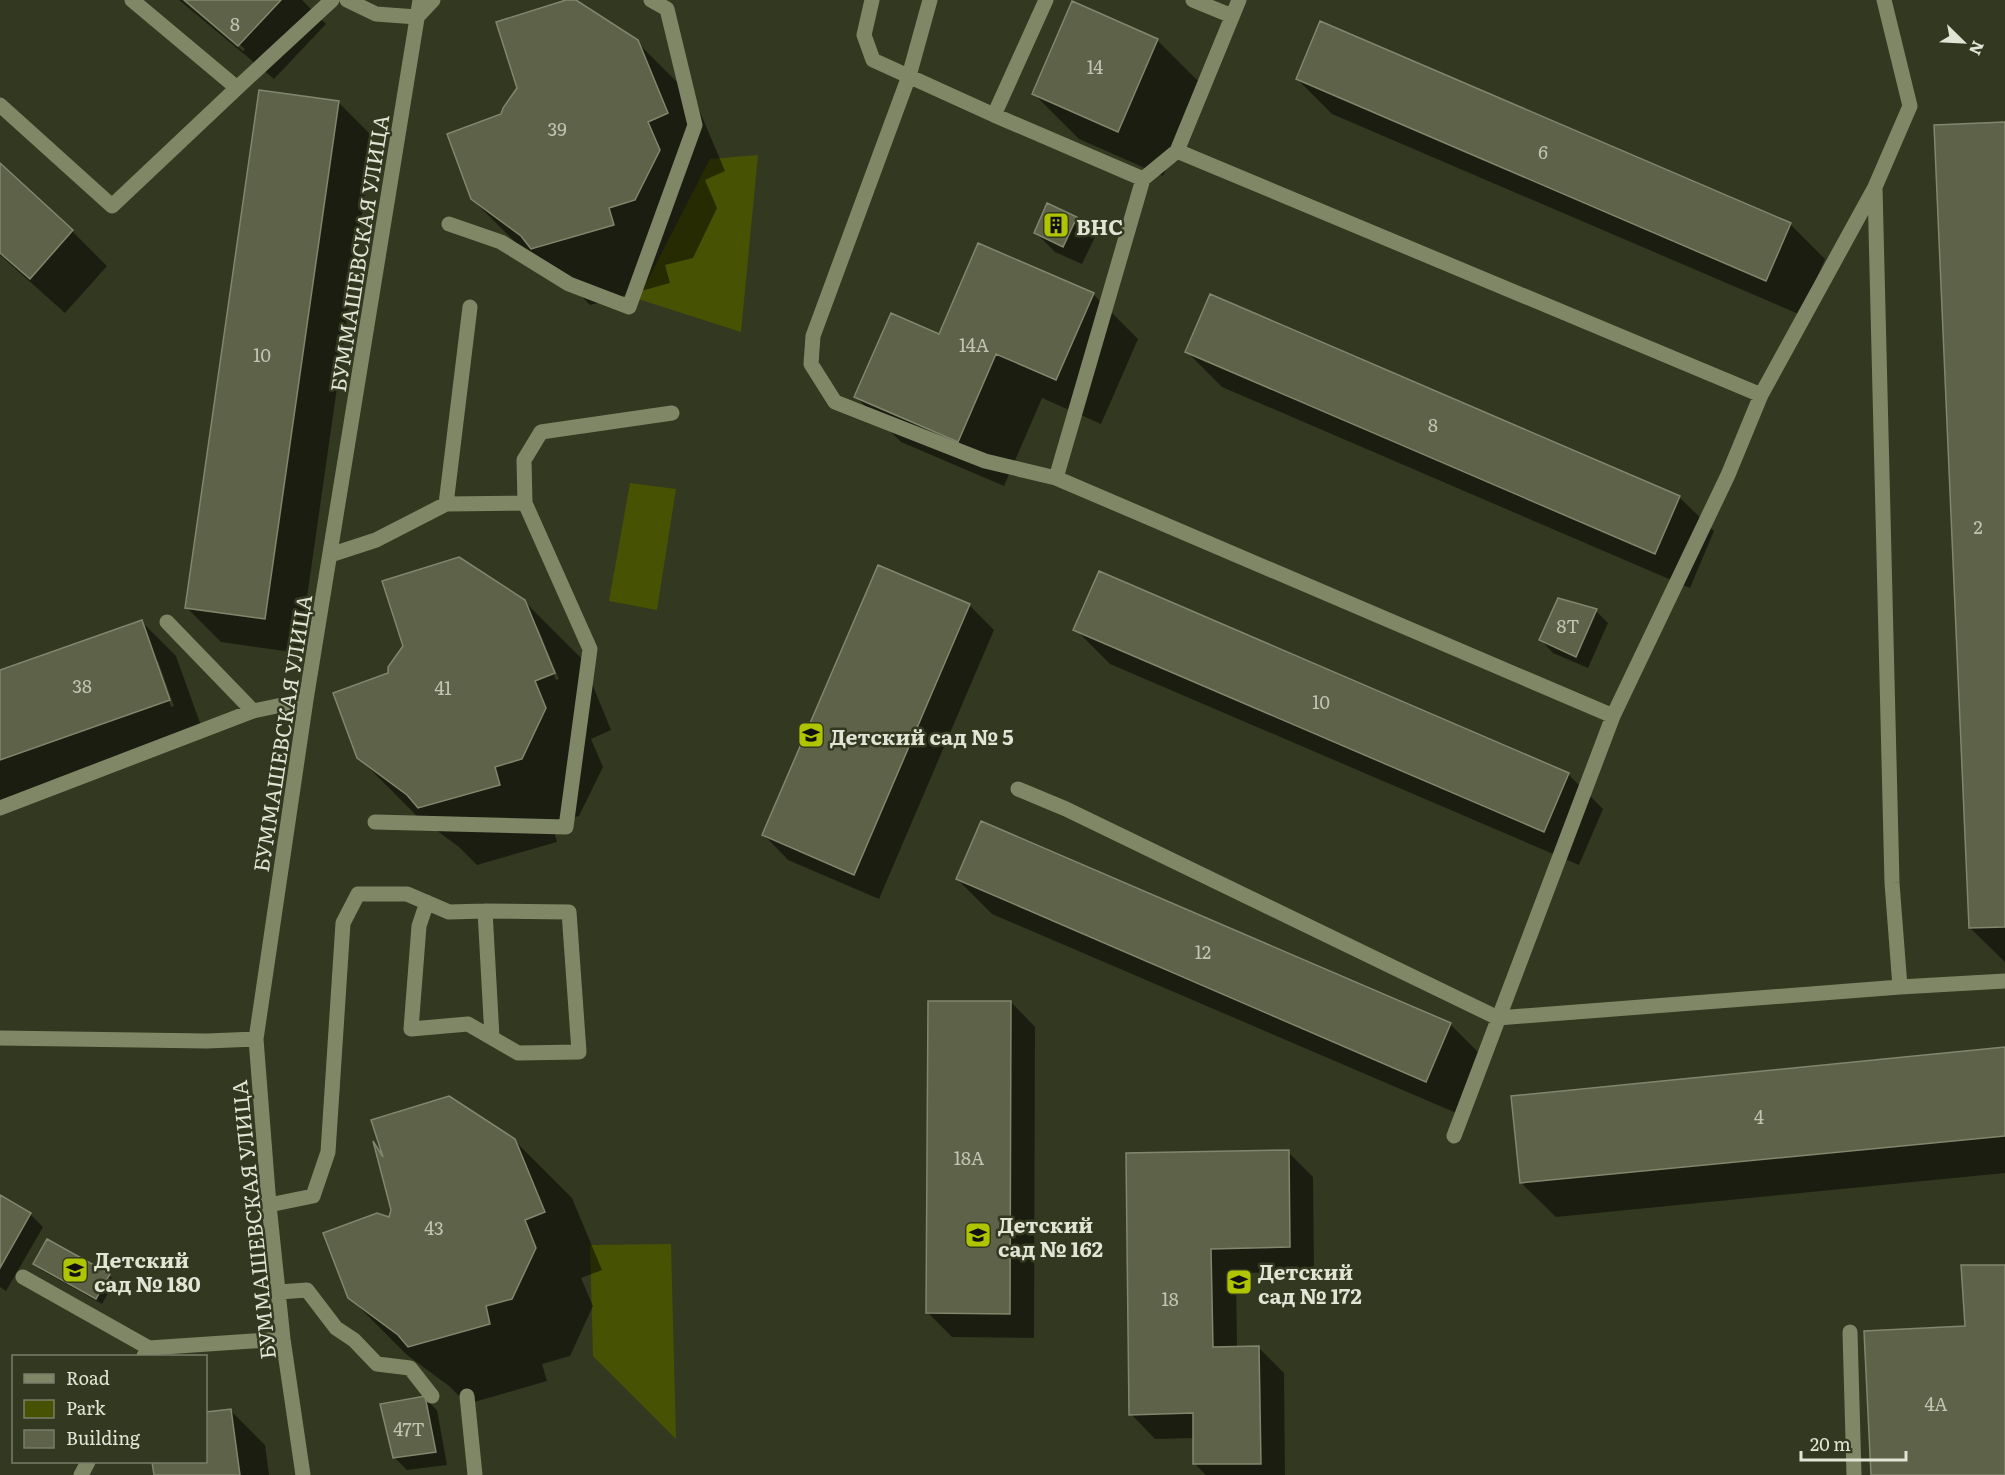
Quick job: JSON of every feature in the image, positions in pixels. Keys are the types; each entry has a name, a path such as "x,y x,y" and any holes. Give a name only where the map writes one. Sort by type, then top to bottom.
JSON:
{"street":[{"path":"132,0 237,88"},
{"path":"0,105 112,206 332,0"},
{"path":"347,0 376,14 417,18 433,0"},
{"name":"БУММАШЕВСКАЯ УЛИЦА","path":"303,1475 283,1339 269,1205 256,1039 306,700 420,0"},
{"path":"449,224 501,242 569,284 629,307 695,125 667,9 651,0"},
{"path":"872,0 864,35 873,60 994,115 1143,178"},
{"path":"930,0 909,76 813,336 811,364 835,402 986,461 1056,478 1613,716"},
{"path":"994,115 1046,0"},
{"path":"1193,0 1232,16"},
{"path":"1056,478 1143,178 1178,151 1239,0"},
{"path":"1454,1136 1613,716 1728,475 1761,395 1875,187 1910,106 1884,0"},
{"path":"1178,151 1761,395"},
{"path":"1875,187 1893,883 1900,987"},
{"path":"447,504 470,307"},
{"path":"375,822 566,827 590,649 525,503 524,460 541,432 672,413"},
{"path":"330,555 376,540 447,504 525,503"},
{"path":"167,622 253,711"},
{"path":"0,808 253,711 306,700"},
{"path":"1018,789 1066,809 1498,1018 2005,981"},
{"path":"269,1205 313,1196 328,1152 343,923 358,894 407,894 427,902 449,912 569,912 579,1052 518,1053 468,1024 411,1029 419,926 427,902"},
{"path":"485,911 492,1037"},
{"path":"0,1038 207,1041 256,1039"},
{"path":"23,1277 147,1352 283,1339"},
{"path":"279,1292 307,1290 336,1328 354,1340 377,1364 410,1368 432,1396"},
{"path":"1850,1332 1854,1475"},
{"path":"467,1396 475,1475"}],"green space":[{"path":"758,155 741,332 638,299 710,159"},
{"path":"630,483 676,489 657,610 609,601"},
{"path":"671,1244 676,1439 593,1356 590,1245"}],"building":[{"path":"184,0 281,0 238,46"},
{"path":"566,0 576,0 638,40 668,113 648,122 660,150 635,200 609,208 614,225 531,249 521,236 471,199 447,134 501,114 517,88 496,22"},
{"path":"1072,1 1158,39 1118,132 1032,94"},
{"path":"1320,21 1791,223 1766,281 1296,79"},
{"path":"259,90 339,101 265,619 185,608"},
{"path":"2005,122 2005,927 1969,928 1934,125"},
{"path":"0,163 73,230 30,279 0,253"},
{"name":"ВНС","path":"1047,203 1077,217 1063,247 1034,233"},
{"path":"978,243 1094,293 1056,380 996,354 958,442 854,397 891,313 939,334"},
{"path":"1210,294 1680,496 1655,554 1185,352"},
{"path":"459,557 525,600 555,673 535,681 546,708 522,759 495,767 500,785 418,808 407,795 357,758 333,693 388,673 388,667 403,646 382,581"},
{"path":"878,565 970,604 854,875 762,835"},
{"path":"1099,571 1569,773 1544,832 1073,630"},
{"path":"1558,598 1597,609 1576,657 1539,640"},
{"path":"142,620 170,700 0,760 0,670"},
{"path":"981,821 1451,1023 1426,1082 956,879"},
{"path":"928,1001 1011,1001 1010,1314 926,1313"},
{"path":"2005,1047 2005,1136 1520,1183 1511,1096"},
{"path":"449,1096 515,1139 545,1212 525,1220 536,1248 512,1299 486,1306 490,1324 408,1347 398,1335 348,1298 323,1233 377,1213 389,1217 391,1210 373,1141 383,1157 371,1120"},
{"path":"1289,1150 1290,1247 1211,1249 1213,1347 1259,1346 1261,1464 1193,1464 1193,1413 1129,1415 1126,1153"},
{"path":"0,1195 31,1213 0,1268"},
{"path":"47,1239 110,1274 96,1299 33,1264"},
{"path":"1961,1265 2005,1265 2005,1475 1871,1475 1864,1331 1965,1326"},
{"path":"425,1396 436,1452 393,1458 380,1404"},
{"path":"231,1409 240,1475 154,1475 152,1463 207,1463 207,1412"}],"place":[{"name":"ВНС","path":"1056,225"},
{"name":"Детский сад № 5","path":"811,735"},
{"name":"Детский сад № 162","path":"978,1235"},
{"name":"Детский сад № 180","path":"75,1270"},
{"name":"Детский сад № 172","path":"1239,1282"}]}
